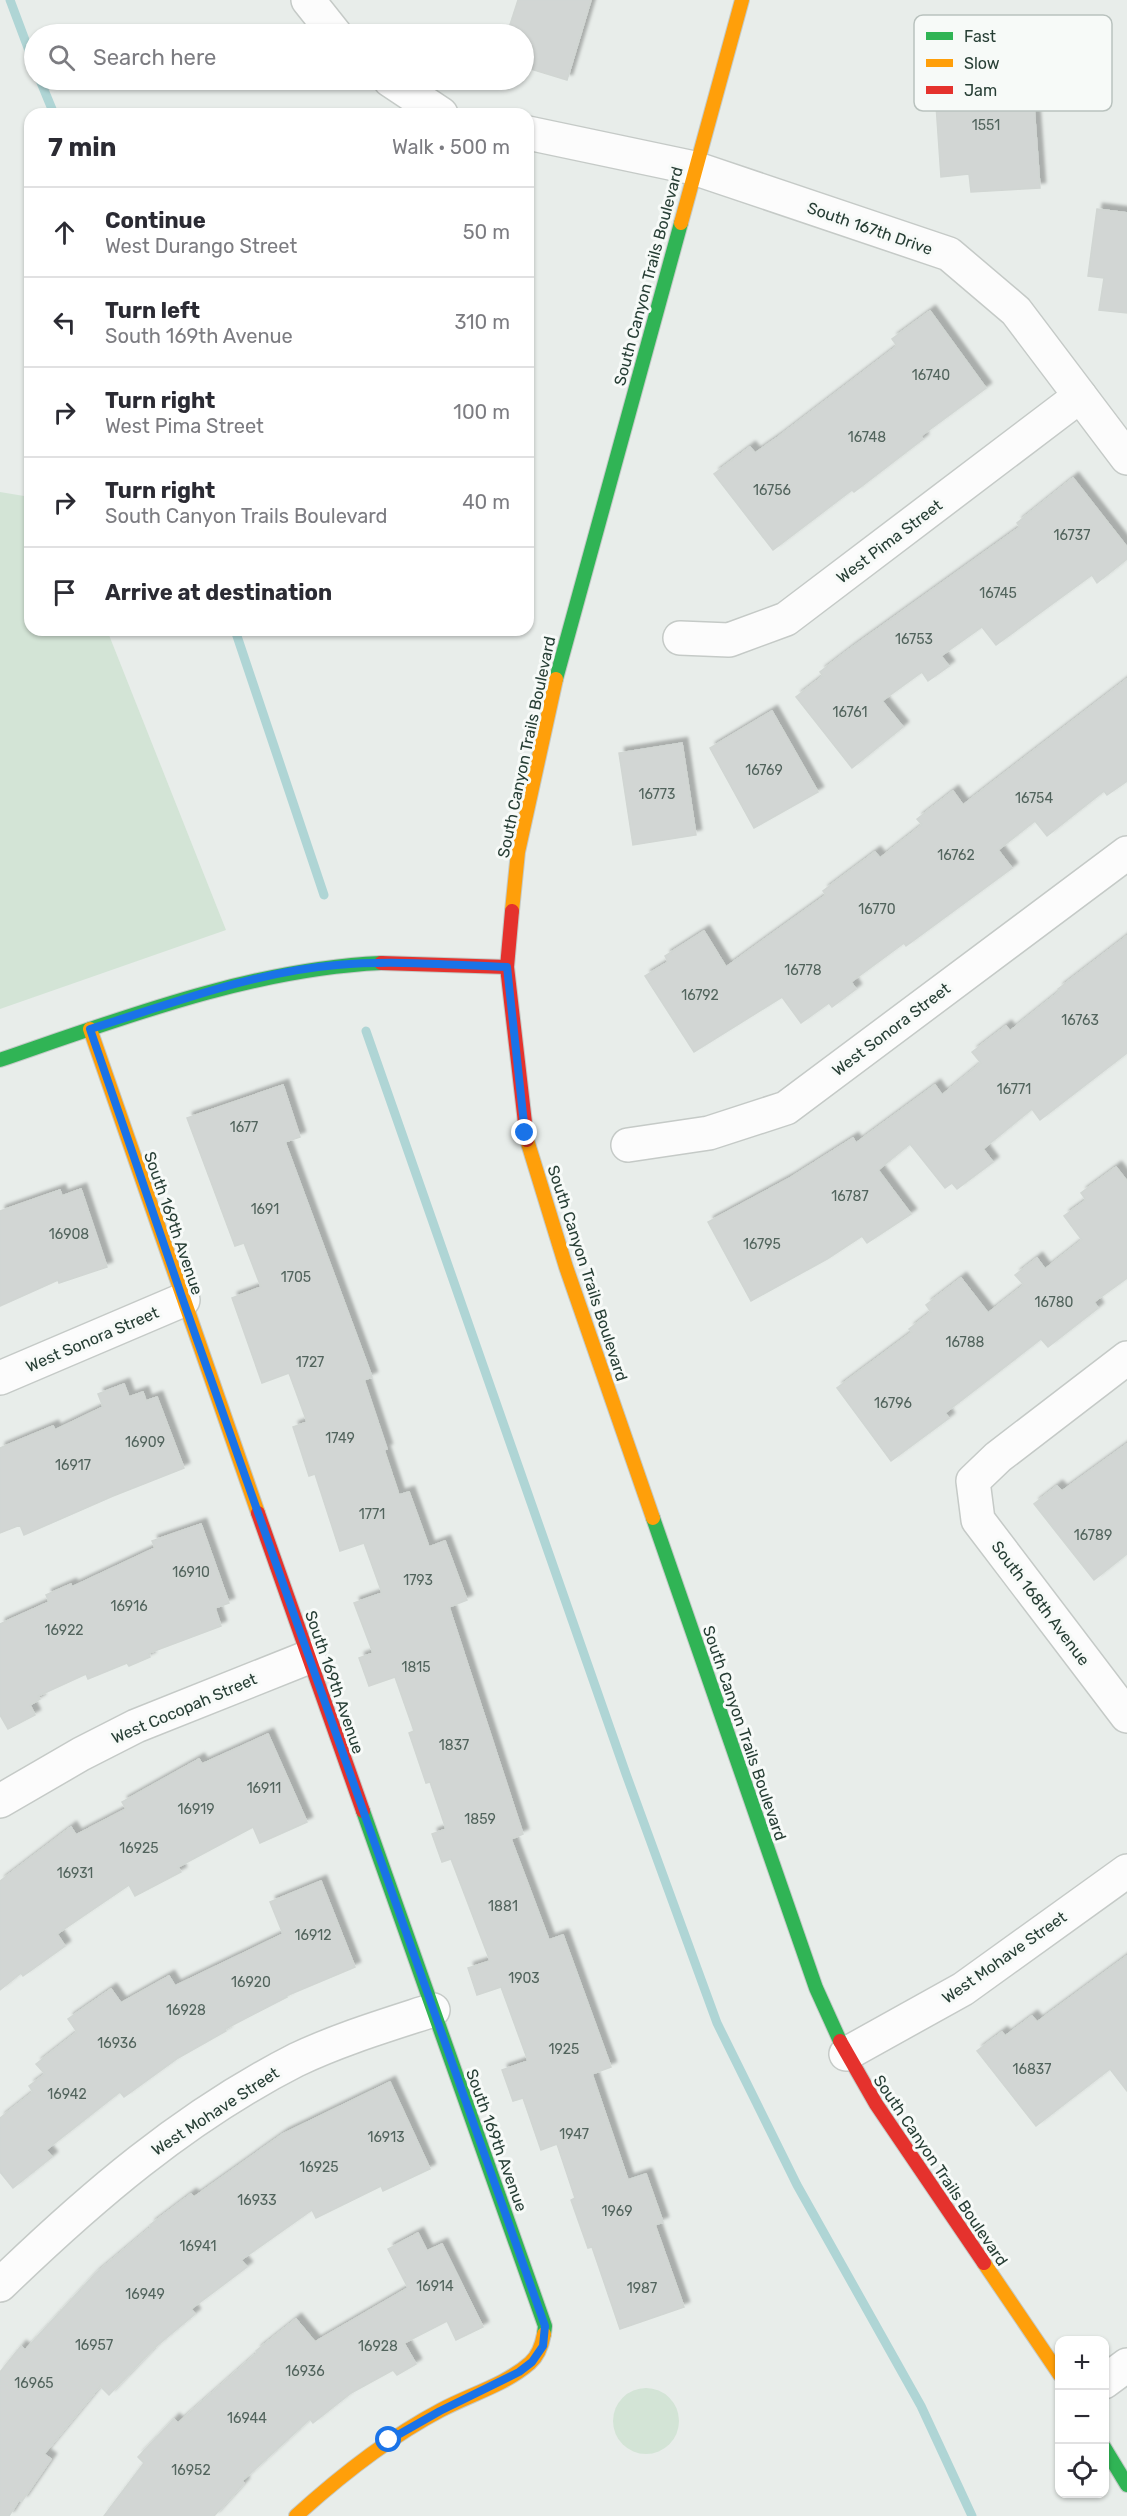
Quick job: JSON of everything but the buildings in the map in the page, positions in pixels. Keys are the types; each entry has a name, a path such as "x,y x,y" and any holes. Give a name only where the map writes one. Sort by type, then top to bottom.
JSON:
{"street":[{"path":"308,0 327,24"},
{"name":"South Canyon Trails Boulevard","path":"742,0 563,650 518,852 507,967 525,1133 559,1245 816,1988 846,2054 876,2104 1055,2369"},
{"path":"405,90 432,108"},
{"name":"South 167th Drive","path":"534,134 694,168 949,254 1016,311 1127,458"},
{"name":"West Pima Street","path":"680,638 729,640 786,619 1080,396"},
{"name":"West Sonora Street","path":"628,1145 709,1133 786,1108 1127,853"},
{"path":"0,1060 90,1029 255,979 308,969 383,963 507,967"},
{"name":"South 169th Avenue","path":"90,1029 183,1300 542,2312 545,2326 543,2346 532,2362 519,2372 440,2411 389,2440 334,2482 296,2516"},
{"name":"West Sonora Street","path":"0,1378 183,1300"},
{"name":"South 168th Avenue","path":"1127,1358 998,1457 973,1481 978,1520 1127,1716"},
{"name":"West Cocopah Street","path":"0,1801 81,1754 136,1726 309,1658"},
{"name":"West Mohave Street","path":"846,2054 963,1989 1127,1871"},
{"name":"West Mohave Street","path":"0,2285 75,2213 125,2171 188,2124 296,2061 334,2044 433,2010"},
{"path":"1109,2378 1127,2365"},
{"path":"1109,2455 1127,2485"}],"green space":[{"path":"0,492 24,496 24,636 109,636 226,930 0,1009"},
{"path":"639,2388 653,2388 665,2393 674,2402 679,2421 677,2434 670,2445 653,2454 639,2454 627,2449 618,2440 613,2428 613,2414 618,2402 627,2393"}],"waterway":[{"path":"10,0 24,37"},
{"path":"44,90 52,108"},
{"path":"237,636 324,895"},
{"path":"366,1031 626,1774 717,2023 797,2185 921,2406 972,2516"}],"traffic: fast":[{"path":"556,679 681,223"},
{"path":"0,1060 140,1012 235,985 332,967 381,963"},
{"path":"653,1518 816,1988 840,2041"},
{"path":"363,1811 545,2326 544,2334"},
{"path":"1109,2455 1127,2485"}],"traffic: slow":[{"path":"681,223 742,0"},
{"path":"512,911 518,852 556,679"},
{"path":"90,1029 258,1513"},
{"path":"527,1140 566,1267 653,1518"},
{"path":"984,2263 1055,2368"},
{"path":"296,2516 347,2472 383,2445 441,2410 520,2371 536,2357 544,2334"}],"traffic: jam":[{"path":"512,911 507,967 527,1140"},
{"path":"381,963 507,967"},
{"path":"258,1513 363,1811"},
{"path":"840,2041 876,2104 984,2263"}],"route":[{"path":"389,2440 440,2411 519,2372 532,2362 543,2346 545,2326 542,2312 429,2000 183,1300 90,1029 255,979 308,969 383,963 507,967 525,1133"}]}
